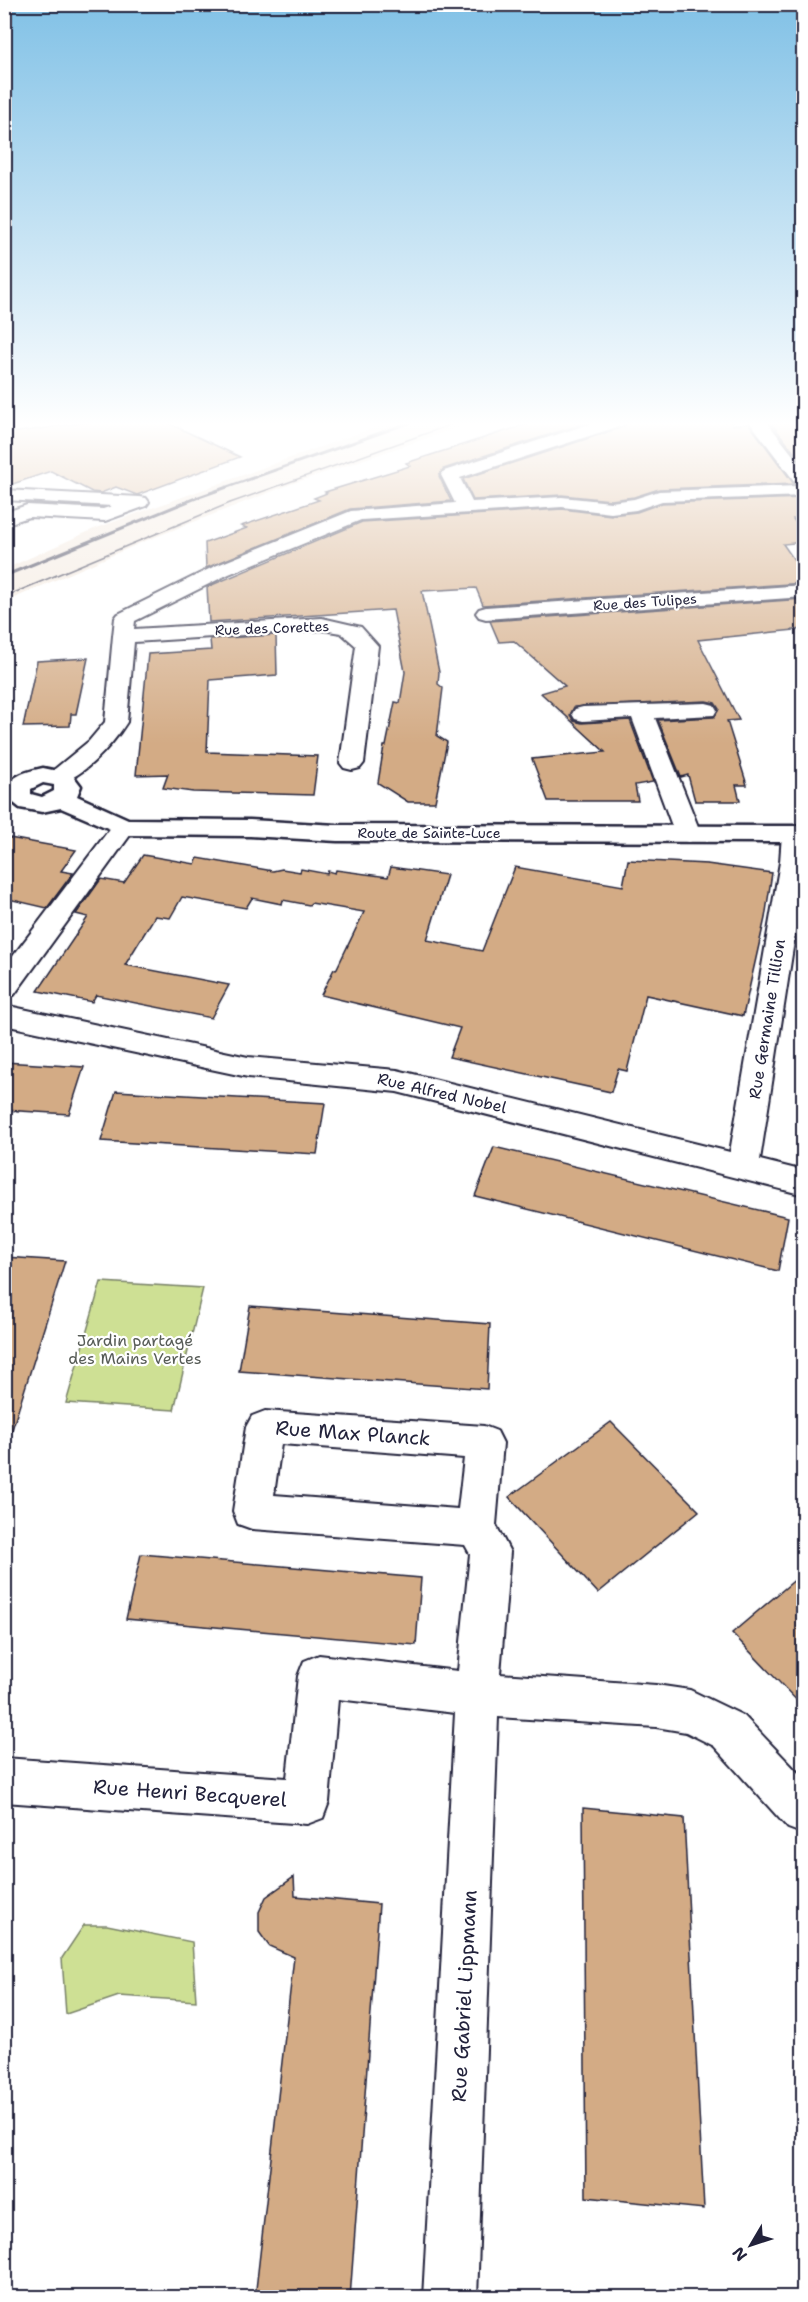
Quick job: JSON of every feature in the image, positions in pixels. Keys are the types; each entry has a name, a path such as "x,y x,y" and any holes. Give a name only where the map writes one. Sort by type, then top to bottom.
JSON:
{"street":[{"path":"11,792 22,800 36,804 59,787 108,736 116,722 124,618 222,570 325,528"},
{"name":"Rue des Tulipes","path":"486,613 804,591"},
{"name":"Rue des Corettes","path":"123,636 322,624 344,626 360,635 367,646 352,763"},
{"path":"583,714 706,710"},
{"path":"641,711 688,834"},
{"name":"Route de Sainte-Luce","path":"59,787 124,827 337,832 799,834"},
{"path":"4,988 124,827"},
{"name":"Rue Germaine Tillion","path":"743,1168 799,834"},
{"name":"Rue Alfred Nobel","path":"4,1015 248,1067 286,1073 346,1075 398,1081 804,1183"},
{"name":"Rue Max Planck","path":"265,1427 484,1443 476,1528 252,1511 265,1427"},
{"path":"476,1528 490,1552 477,1694 656,1706 690,1711 729,1731 804,1812"},
{"name":"Rue Henri Becquerel","path":"4,1780 306,1802 319,1676 477,1694"},
{"name":"Rue Gabriel Lippmann","path":"450,2298 477,1694"}],"shaded area":[{"path":"177,528 5,602 5,569 94,529"}],"green space":[{"name":"Jardin partagé des Mains Vertes","path":"101,1282 203,1288 174,1410 66,1403"},
{"path":"84,1925 107,1925 192,1942 196,2001 119,1996 66,2014 62,1958"}],"building":[{"path":"246,528 303,528 206,568 205,543"},
{"path":"347,528 800,528 804,534 804,542 783,544 804,574 804,583 483,605 476,588 422,591 439,672 438,684 443,688 437,736 447,742 435,802 408,802 378,783 384,746 386,746 395,702 400,703 405,672 393,610 209,622 207,587"},
{"path":"804,599 804,629 698,640 739,720 727,721 747,785 736,785 740,801 695,801 688,775 681,777 658,720 714,717 719,709 715,703 706,701 574,707 570,715 574,721 582,723 630,720 653,782 635,785 638,801 548,801 532,759 605,752 541,693 565,686 514,641 499,642 490,621"},
{"path":"276,635 277,675 210,680 207,752 318,756 313,795 193,792 163,788 168,774 136,775 148,654 211,650 210,639"},
{"path":"88,658 76,714 71,714 70,726 23,727 37,661"},
{"path":"4,837 76,850 61,871 73,873 47,908 4,898"},
{"path":"143,855 195,864 198,858 273,871 282,869 300,872 301,869 327,874 328,871 335,873 336,870 388,877 391,867 447,875 427,940 482,951 515,867 623,886 628,860 707,864 772,873 765,918 743,1016 646,995 627,1071 618,1069 611,1092 449,1057 460,1028 321,995 334,969 336,970 364,912 311,903 309,905 283,900 282,904 252,898 246,908 182,897 170,918 155,916 125,965 229,985 211,1018 96,995 92,1002 38,991 88,917 76,914 101,879 124,883"},
{"path":"4,1062 84,1067 69,1114 4,1110"},
{"path":"116,1091 325,1103 317,1154 101,1141"},
{"path":"494,1147 788,1217 778,1271 475,1196"},
{"path":"4,1257 65,1261 11,1433 4,1432"},
{"path":"250,1306 490,1324 487,1389 239,1371"},
{"path":"611,1422 699,1511 598,1593 509,1497"},
{"path":"141,1554 421,1578 416,1645 126,1619"},
{"path":"804,1572 804,1708 732,1633"},
{"path":"583,1808 684,1818 704,2209 586,2197"},
{"path":"294,1877 295,1896 379,1904 350,2298 255,2298 294,1957 269,1946 259,1932 259,1912 266,1897"}],"tram line":[{"path":"4,597 169,528"}],"railway":[{"path":"4,576 121,528"}]}
